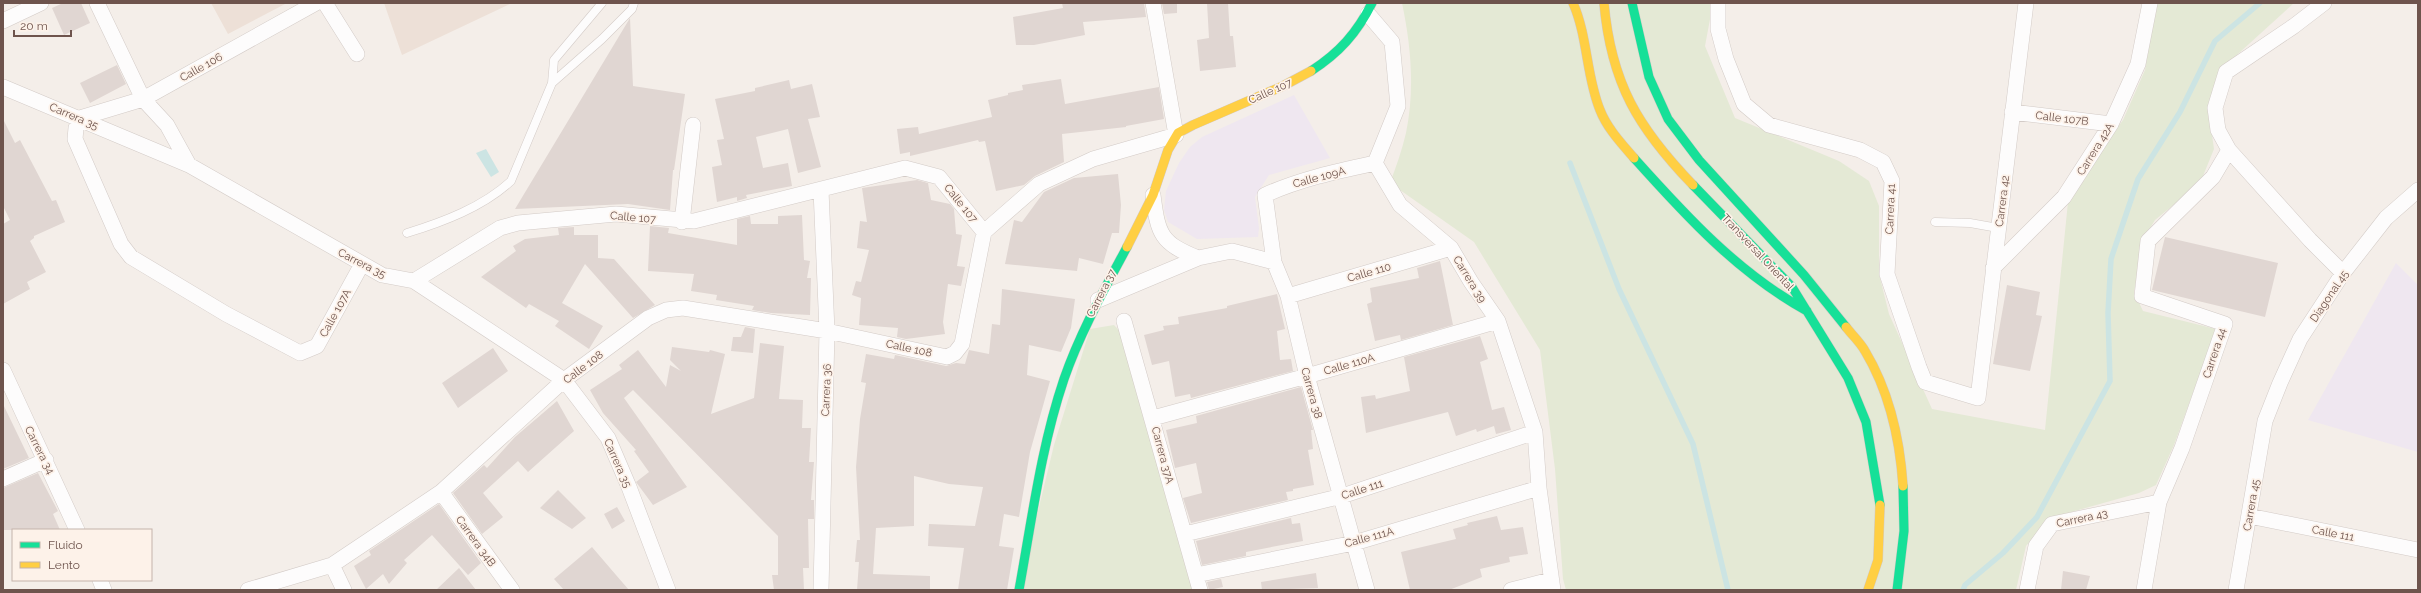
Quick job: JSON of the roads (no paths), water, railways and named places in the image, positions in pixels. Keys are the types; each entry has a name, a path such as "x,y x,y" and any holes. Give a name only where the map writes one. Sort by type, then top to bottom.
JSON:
{"main road":[{"path":"1573,3 1580,19 1591,86 1600,112 1622,144 1670,200 1744,269 1779,297 1807,311"},
{"name":"Transversal Oriental","path":"1604,3 1607,36 1612,58 1619,80 1640,122 1683,174 1792,287 1848,378 1866,422 1881,511 1878,560 1868,590"},
{"name":"Transversal Oriental","path":"1633,4 1646,72 1667,118 1713,178 1831,306 1868,355 1884,391 1899,450 1904,499 1903,556 1897,590"},
{"name":"Calle 107","path":"1176,135 1195,124 1312,73 1336,54 1357,32 1372,7"},
{"name":"Carrera 37","path":"1019,590 1047,443 1064,380 1084,327 1153,194 1176,135"}],"street":[{"path":"3,21 40,3"},
{"path":"97,3 143,99 167,125 189,165"},
{"name":"Calle 106","path":"80,118 143,99 316,3"},
{"path":"326,3 357,54"},
{"path":"1153,3 1176,135"},
{"name":"Carrera 41","path":"1718,3 1718,28 1726,58 1744,104 1769,125 1860,150 1883,162 1892,181 1887,274 1925,382 1978,398"},
{"name":"Carrera 42","path":"1978,398 2026,3"},
{"name":"Carrera 42A","path":"1993,268 2064,197 2111,124 2138,64 2150,3"},
{"path":"2324,3 2294,26 2226,72 2215,108 2218,130 2229,150 2310,240 2343,274"},
{"path":"1372,7 1392,42 1398,106 1375,163"},
{"name":"Carrera 35","path":"3,87 189,165 382,275 414,281 564,380 608,438 630,487 664,588"},
{"name":"Calle 107B","path":"2012,112 2111,124"},
{"name":"Calle 107A","path":"80,118 76,128 75,139 121,244 131,257 226,314 300,354 317,346 362,264"},
{"path":"682,222 693,125"},
{"name":"Calle 107","path":"414,281 500,228 518,223 616,214 682,222 694,221 905,168 923,171 939,177 984,232 1039,184 1093,159 1176,135"},
{"name":"Carrera 44","path":"2144,590 2159,502 2182,448 2225,324 2142,296 2148,241 2213,177 2229,150"},
{"name":"Calle 109A","path":"1265,195 1286,186 1325,174 1375,163"},
{"name":"Carrera 39","path":"1375,163 1400,205 1451,248 1470,282 1498,321 1535,432 1539,488 1552,585"},
{"name":"Carrera 36","path":"821,190 827,331 821,590"},
{"name":"Diagonal 45","path":"2265,421 2300,339 2343,274 2386,218 2418,190"},
{"path":"1153,194 1155,215 1165,240 1177,250 1198,258"},
{"name":"Carrera 38","path":"1265,195 1274,262 1288,296 1307,376 1342,496 1367,590"},
{"name":"Calle 108","path":"248,590 332,565 441,492 564,380 648,318 666,310 683,308 827,331 947,357 955,353 962,344 984,232"},
{"name":"Calle 110","path":"1288,296 1451,248"},
{"path":"1098,300 1147,278 1198,258 1232,251 1274,262"},
{"name":"Carrera 37A","path":"1124,321 1153,418 1200,590"},
{"name":"Calle 110A","path":"1153,418 1307,376 1498,321"},
{"name":"Carrera 34","path":"3,370 26,423 46,460 77,529"},
{"name":"Carrera 45","path":"2236,590 2265,421"},
{"name":"Calle 111","path":"1185,534 1342,496 1535,432"},
{"path":"3,479 46,460"},
{"name":"Calle 111A","path":"1196,575 1354,543 1539,488"},
{"name":"Carrera 34B","path":"441,492 512,590"},
{"name":"Carrera 43","path":"2027,590 2036,546 2052,524 2159,502"},
{"name":"Calle 111","path":"2249,516 2418,550"},
{"path":"332,565 344,590"},
{"path":"1511,590 1552,585"}],"lane":[{"path":"407,233 437,224 471,207 501,190 511,181 552,83 554,60 602,3"},
{"path":"552,83 602,39 632,9 634,3"},
{"path":"1935,222 1970,223 1998,228"}],"water":[{"path":"486,149 499,172 491,177 476,153"}],"waterway":[{"path":"1963,590 1965,585 2003,553 2037,517 2110,381 2108,313 2111,259 2138,179 2180,112 2215,41 2260,3"},
{"path":"1570,163 1619,289 1693,444 1728,590"}]}
